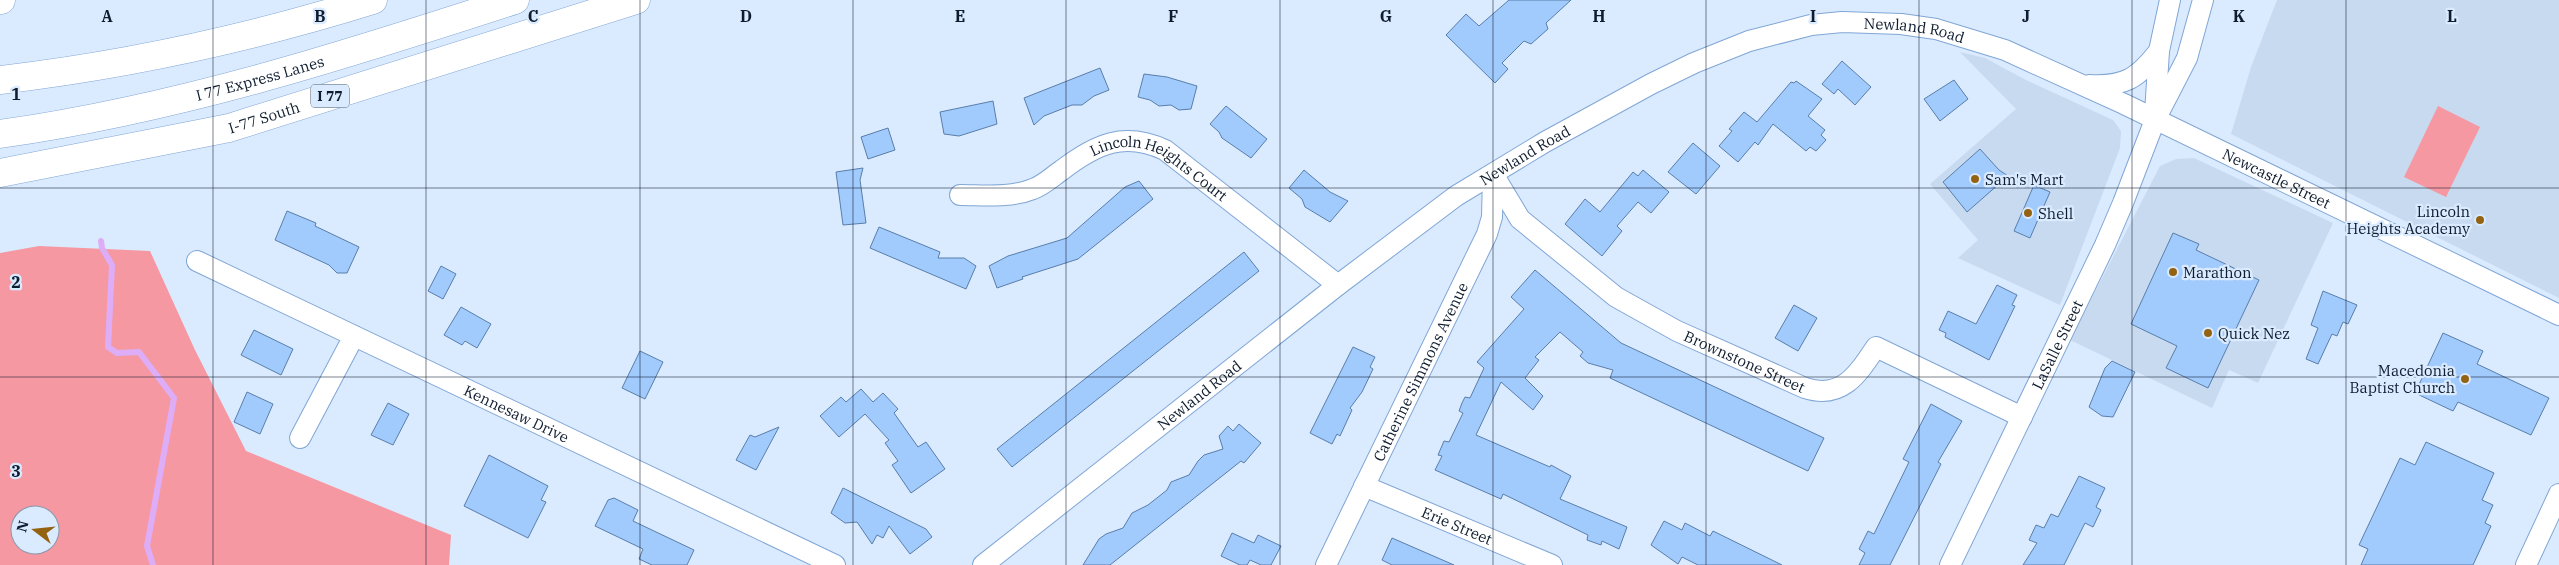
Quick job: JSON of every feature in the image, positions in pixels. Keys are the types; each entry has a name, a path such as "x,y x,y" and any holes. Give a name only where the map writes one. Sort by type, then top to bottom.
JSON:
{"highway":[{"path":"0,80 118,64 181,52 254,35 374,0"},
{"name":"I 77 Express Lanes","path":"0,134 114,115 204,95 339,57 515,0"},
{"name":"I-77 South","path":"6,175 229,128 636,0"}],"street":[{"name":"LaSalle Street","path":"2155,120 2159,51 2170,0"},
{"name":"LaSalle Street","path":"1950,565 2116,220 2155,120 2187,58 2203,0"},
{"name":"Newland Road","path":"983,565 1420,222 1493,174 1594,114 1694,63 1749,41 1811,26 1871,21 1936,29 2005,50 2155,120"},
{"path":"2082,85 2104,86 2130,80 2146,67 2159,51"},
{"name":"Newcastle Street","path":"2155,120 2559,315"},
{"name":"Lincoln Heights Court","path":"960,195 1015,195 1042,185 1080,156 1101,145 1113,142 1143,142 1165,150 1338,285"},
{"name":"Brownstone Street","path":"1493,174 1520,219 1616,297 1677,331 1805,388 1821,392 1845,385 1857,375 1876,347 2022,417"},
{"name":"Catherine Simmons Avenue","path":"1326,565 1487,234 1492,217 1493,174"},
{"name":"Kennesaw Drive","path":"197,261 835,565"},
{"path":"300,438 354,336"},
{"name":"Erie Street","path":"1364,486 1552,565"},
{"path":"2526,565 2559,494"}],"shaded area":[{"name":"Lincoln Heights Academy","path":"2277,0 2559,0 2559,298 2231,134 2251,67"},
{"path":"1960,52 1985,58 2026,80 2113,120 2121,131 2120,148 2060,305 1958,258 1978,240 1930,184 2016,109"},
{"path":"2438,106 2480,127 2446,197 2404,177"},
{"path":"2194,158 2333,223 2258,383 2229,370 2212,408 2070,340 2160,166 2176,159"},
{"path":"39,246 150,251 195,350 246,451 451,535 449,565 0,565 0,253"}],"building":[{"path":"1509,0 1571,0 1546,23 1548,29 1531,44 1524,41 1502,63 1508,69 1495,83 1446,35 1466,14 1479,26"},
{"path":"1842,61 1871,87 1855,105 1838,89 1834,94 1822,84"},
{"path":"1100,68 1109,90 1094,96 1082,105 1072,105 1044,116 1034,125 1024,98"},
{"path":"1144,74 1167,77 1197,86 1191,109 1179,110 1171,105 1159,106 1150,100 1138,97"},
{"path":"1954,80 1968,99 1940,121 1924,99"},
{"path":"1796,81 1822,99 1808,116 1825,130 1821,135 1826,140 1816,151 1810,147 1806,151 1773,124 1758,145 1755,142 1738,162 1719,146 1732,131 1729,129 1744,112 1757,122 1791,82 1794,83"},
{"path":"993,101 997,124 959,136 944,134 940,112"},
{"path":"1226,106 1267,139 1251,158 1222,138 1219,132 1210,124"},
{"path":"888,128 895,150 868,159 861,137"},
{"path":"1693,143 1720,166 1696,194 1668,172"},
{"name":"Sam's Mart","path":"1980,149 1999,170 2008,176 1967,212 1943,182"},
{"path":"863,168 860,180 866,223 843,225 836,172"},
{"path":"1304,170 1330,192 1348,201 1330,222 1305,207 1302,199 1289,188"},
{"path":"1643,170 1669,192 1651,213 1638,202 1617,226 1622,231 1602,256 1565,224 1585,199 1600,212 1633,172 1638,176"},
{"path":"1139,181 1153,199 1078,259 1022,277 1023,279 997,288 989,266 1008,256 1067,238 1125,187"},
{"path":"2034,185 2050,192 2030,238 2014,231"},
{"path":"287,211 316,223 315,226 359,247 347,273 337,273 329,265 275,240"},
{"path":"879,227 940,252 938,258 964,258 976,266 966,289 870,248"},
{"path":"2173,233 2199,244 2196,250 2259,280 2208,388 2166,368 2177,346 2131,324"},
{"path":"1244,252 1259,271 1012,467 997,449"},
{"path":"441,266 456,274 443,299 428,291"},
{"path":"1535,270 1621,343 1824,438 1808,471 1610,378 1613,370 1588,363 1580,356 1583,352 1560,332 1535,357 1539,360 1525,378 1543,396 1533,410 1501,382 1476,435 1550,467 1551,465 1571,476 1560,499 1627,527 1619,549 1602,541 1601,545 1587,540 1588,535 1503,494 1501,499 1435,470 1442,456 1438,455 1444,441 1449,442 1463,413 1459,411 1462,403 1465,397 1470,398 1484,368 1477,362 1524,309 1511,297"},
{"path":"1997,285 2017,295 2012,305 2015,306 1989,360 1945,337 1946,333 1939,330 1948,311 1976,324"},
{"path":"2323,291 2357,305 2348,324 2343,322 2337,336 2332,334 2318,364 2306,359 2318,328 2311,325"},
{"path":"1794,305 1817,318 1798,351 1775,338"},
{"path":"461,307 491,324 477,348 465,341 462,345 444,335"},
{"path":"254,330 293,349 281,375 241,355"},
{"name":"Macedonia Baptist Church","path":"2443,333 2483,351 2477,364 2549,398 2531,435 2458,402 2453,411 2415,393"},
{"path":"1353,347 1375,357 1370,367 1373,369 1362,392 1350,408 1352,410 1340,436 1337,434 1332,444 1310,433"},
{"path":"640,351 663,362 645,399 622,388"},
{"path":"2112,361 2135,372 2113,417 2102,416 2089,407 2105,368"},
{"path":"861,389 873,402 883,393 898,409 894,413 918,447 926,442 945,469 911,493 892,465 898,461 885,443 889,440 865,414 839,437 820,416 841,397 846,402"},
{"path":"247,392 273,404 260,434 234,422"},
{"path":"388,403 409,414 393,445 371,435"},
{"path":"1931,404 1962,421 1938,462 1941,464 1890,565 1859,565 1865,553 1859,549 1868,531 1874,534 1909,462 1903,459"},
{"path":"1239,424 1261,443 1244,463 1241,461 1110,565 1083,565 1099,539 1106,534 1123,528 1132,513 1148,505 1167,490 1171,482 1189,475 1204,455 1223,449 1219,436 1228,426 1233,431"},
{"path":"779,427 756,470 736,460 750,435 755,437"},
{"path":"2426,442 2494,473 2482,500 2493,505 2485,523 2491,526 2473,565 2361,565 2368,549 2359,545 2400,458 2415,465"},
{"path":"489,455 548,486 541,500 546,502 528,538 464,506"},
{"path":"2079,476 2105,488 2096,507 2101,510 2093,527 2085,523 2064,565 2023,565 2037,543 2029,540 2036,525 2044,528 2051,514 2058,517"},
{"path":"843,488 926,529 932,537 910,554 889,526 883,538 877,535 872,544 857,522 845,523 831,513"},
{"path":"614,498 638,510 633,521 694,550 687,565 652,565 639,559 643,549 595,526 608,500"},
{"path":"1664,521 1682,530 1685,523 1710,536 1713,531 1782,565 1698,565 1682,557 1678,564 1651,545"},
{"path":"1232,533 1254,543 1258,535 1281,546 1271,565 1261,565 1250,560 1247,565 1240,565 1221,556"},
{"path":"1392,538 1454,565 1392,565 1382,560"}],"waterway":[{"path":"101,241 102,248 112,265 108,347 117,353 139,352 174,398 147,546 153,565"}],"place":[{"name":"Sam's Mart","path":"1975,179"},
{"name":"Shell","path":"2028,213"},
{"name":"Lincoln Heights Academy","path":"2480,220"},
{"name":"Marathon","path":"2173,272"},
{"name":"Quick Nez","path":"2208,333"},
{"name":"Macedonia Baptist Church","path":"2465,379"}]}
